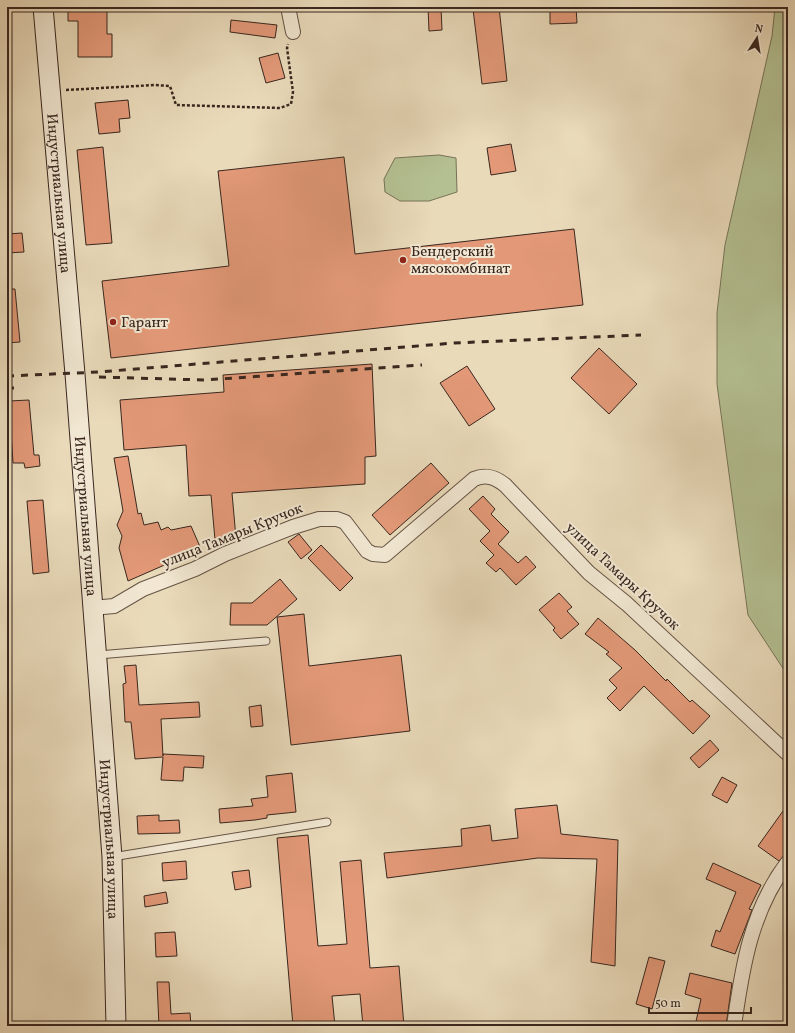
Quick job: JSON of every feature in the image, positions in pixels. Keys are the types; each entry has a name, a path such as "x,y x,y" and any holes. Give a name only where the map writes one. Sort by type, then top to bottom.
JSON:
{"main road":[{"name":"Индустриальная улица","path":"43,7 75,374 112,857 116,1026"}],"street":[{"path":"288,7 293,32"},
{"name":"улица Тамары Кручок","path":"92,608 114,606 143,589 195,569 225,554 293,527 319,519 337,519 345,522 367,551 373,554 385,555 474,479 486,476 492,477 504,485 589,573 627,604 788,754"},
{"path":"734,1026 742,967 755,923 774,880 788,862"}],"lane":[{"path":"96,655 266,641"},
{"path":"112,857 327,822"}],"path":[{"path":"50,91 155,85 170,86 176,105 280,108 291,104 293,92 287,48 293,32"}],"green space":[{"path":"775,7 788,7 788,676 748,615 717,384 717,313 725,245 772,36"},
{"path":"439,155 456,158 457,192 429,201 400,201 385,192 384,179 395,158"}],"building":[{"path":"68,7 107,7 107,34 112,34 112,57 78,57 78,21 68,21"},
{"path":"428,7 441,7 442,30 429,31"},
{"path":"499,7 507,81 482,84 473,9"},
{"path":"550,7 576,7 577,23 550,24"},
{"path":"231,20 277,25 275,38 230,32"},
{"path":"278,53 285,78 266,83 259,58"},
{"path":"128,100 130,118 119,119 120,132 99,134 95,103"},
{"path":"511,144 516,171 491,175 487,148"},
{"path":"103,147 112,243 86,245 77,150"},
{"name":"Бендерский мясокомбинат","path":"344,157 355,254 574,229 583,305 111,358 102,281 229,266 218,171"},
{"path":"22,233 24,252 7,253 7,234"},
{"path":"7,289 15,289 20,342 7,343"},
{"path":"599,348 637,384 609,414 571,378"},
{"path":"372,364 376,456 365,457 365,484 232,493 236,538 215,540 211,495 189,496 186,445 124,450 120,400 224,392 223,375"},
{"path":"467,366 495,409 469,426 440,383"},
{"path":"29,400 34,455 39,455 40,466 25,468 24,463 13,463 9,401"},
{"path":"128,456 138,514 141,513 144,525 158,522 161,530 168,527 171,530 191,526 201,549 128,581 119,548 122,536 117,525 123,511 114,458"},
{"path":"431,463 449,483 390,535 372,515"},
{"path":"483,496 495,509 491,514 509,532 498,544 518,563 526,556 536,567 516,585 500,568 496,572 486,563 494,555 480,541 490,531 469,509"},
{"path":"43,500 49,572 33,574 27,501"},
{"path":"299,534 312,550 301,559 288,542"},
{"path":"321,545 353,578 340,591 308,558"},
{"path":"280,579 297,599 267,625 230,625 231,603 252,603"},
{"path":"559,593 572,607 567,611 579,624 561,639 553,630 555,628 539,610"},
{"path":"304,614 309,666 401,655 410,731 291,745 277,617"},
{"path":"598,618 635,650 666,681 667,679 690,702 692,700 710,716 693,734 644,686 620,711 607,698 617,688 609,680 622,668 606,654 609,652 585,634"},
{"path":"136,665 139,705 199,702 200,717 161,719 163,756 163,754 204,756 203,768 184,767 183,781 161,780 163,757 135,759 131,722 125,722 123,684 126,683 124,666"},
{"path":"261,705 263,726 251,727 249,707"},
{"path":"710,740 719,750 699,768 690,758"},
{"path":"292,773 296,812 267,815 267,818 255,820 220,823 219,809 253,806 251,799 268,797 266,776"},
{"path":"722,777 737,785 727,803 712,795"},
{"path":"788,804 788,852 779,861 758,846"},
{"path":"557,805 561,834 618,840 615,966 591,962 597,859 538,858 387,878 384,853 462,846 461,829 490,825 492,841 518,838 515,809"},
{"path":"159,815 159,821 179,820 180,833 138,834 137,816"},
{"path":"308,835 318,946 347,944 340,862 361,860 370,968 399,966 404,1026 363,1026 360,994 332,996 335,1026 293,1026 277,838"},
{"path":"186,861 187,879 163,881 162,863"},
{"path":"713,863 761,885 749,909 752,910 735,954 711,946 716,930 720,932 736,892 706,879"},
{"path":"249,870 251,887 235,890 232,872"},
{"path":"166,892 168,903 145,907 144,896"},
{"path":"175,932 177,956 156,957 155,933"},
{"path":"649,957 665,961 652,1009 636,1004"},
{"path":"690,973 732,983 726,1026 695,1026 701,999 685,994"},
{"path":"157,982 169,982 171,1014 190,1013 191,1026 159,1026"}],"railway":[{"path":"7,376 99,372 454,343 641,335"},
{"path":"99,377 205,380 422,365"},
{"path":"7,388 15,388"}],"place":[{"name":"Бендерский мясокомбинат","path":"403,260"},
{"name":"Гарант","path":"113,322"}]}
